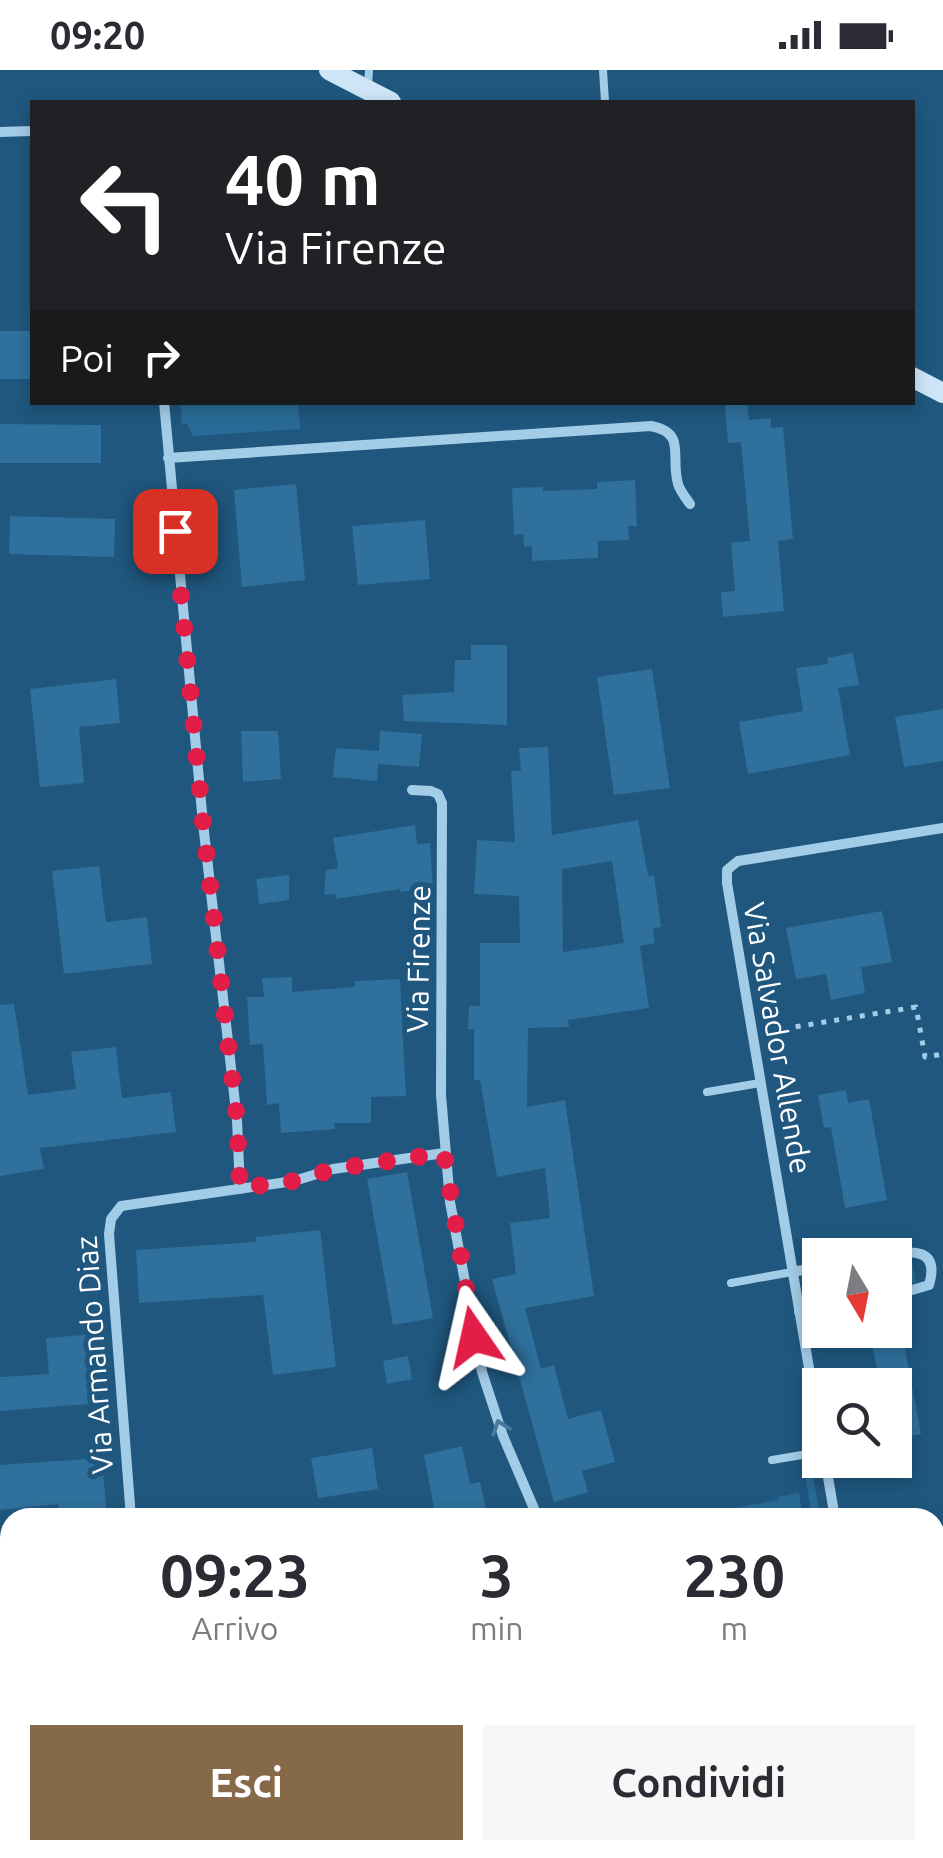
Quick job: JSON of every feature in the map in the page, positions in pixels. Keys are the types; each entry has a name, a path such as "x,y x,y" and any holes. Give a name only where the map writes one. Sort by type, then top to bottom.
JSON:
{"main road":[{"path":"329,70 368,80 389,100"},
{"path":"915,379 943,393"}],"street":[{"path":"0,132 30,131"},
{"path":"164,405 203,823 237,1120 240,1188 444,1153"},
{"path":"168,458 651,426 666,429 674,438 679,488 690,504"},
{"name":"Via Firenze","path":"412,790 431,790 442,803 444,1153 450,1202 482,1372 503,1436 534,1508"},
{"name":"Via Salvador Allende","path":"809,1368 726,883 727,870 738,862 943,828"},
{"name":"Via Armando Diaz","path":"130,1508 111,1219 122,1206 240,1188"},
{"path":"912,1251 922,1253 928,1260 932,1278 930,1285 912,1293"},
{"path":"792,1272 802,1270"},
{"path":"827,1478 833,1508"}],"lane":[{"path":"603,70 605,100"},
{"path":"707,1092 760,1083"},
{"path":"730,1283 792,1272"},
{"path":"772,1460 802,1455"}],"path":[{"path":"752,1034 916,1007 925,1057 943,1054"}],"shaded area":[{"path":"180,405 298,405 300,429 193,436 187,424 182,424"},
{"path":"806,1478 814,1478 819,1508 810,1508"},
{"path":"799,1493 802,1508 735,1508 778,1500"}],"building":[{"path":"0,331 30,331 30,379 0,379"},
{"path":"725,405 747,405 749,420 771,418 771,428 783,427 793,539 778,541 784,611 723,617 721,592 735,591 731,543 750,541 741,442 728,443"},
{"path":"0,424 101,425 101,463 0,463"},
{"path":"635,480 637,526 628,526 629,540 598,541 598,558 532,561 532,546 524,547 523,534 514,535 512,488 597,489 597,482"},
{"path":"296,484 305,580 242,587 234,490"},
{"path":"10,516 115,519 114,557 9,554"},
{"path":"425,520 430,579 358,585 352,526"},
{"path":"471,645 507,645 507,725 404,721 402,695 454,692 455,660 471,660"},
{"path":"853,653 859,685 838,688 850,755 748,774 739,722 803,711 796,668 828,664 827,658"},
{"path":"652,669 670,788 614,795 597,677"},
{"path":"116,679 120,723 79,727 84,783 40,787 30,689"},
{"path":"943,709 943,761 904,767 895,717"},
{"path":"241,731 278,731 281,779 243,782"},
{"path":"380,731 422,734 419,767 378,764 377,781 333,777 336,748 379,751"},
{"path":"548,747 552,835 638,820 648,876 654,875 661,927 653,928 655,943 640,946 649,1008 568,1020 569,1027 528,1028 527,1107 565,1100 594,1296 525,1308 541,1369 554,1365 568,1419 601,1410 615,1462 582,1471 588,1492 554,1502 492,1279 516,1274 510,1223 550,1218 545,1168 497,1177 480,1080 474,1080 474,1029 468,1029 469,1006 480,1006 480,943 520,943 519,896 474,894 477,840 515,842 511,771 521,770 519,748","holes":["612,861 624,943 563,952 562,869"]},
{"path":"415,825 417,844 430,843 433,888 336,899 336,894 324,895 326,870 338,868 333,838"},
{"path":"99,866 106,922 147,917 152,964 64,974 52,871"},
{"path":"289,875 289,900 259,904 256,879"},
{"path":"882,911 892,962 861,967 865,993 831,1000 826,974 796,979 786,928"},
{"path":"292,977 292,992 355,987 355,981 400,979 406,1096 371,1097 371,1123 334,1123 335,1129 281,1133 279,1103 267,1105 263,1044 250,1045 247,997 264,997 262,978"},
{"path":"14,1004 28,1095 76,1089 71,1052 116,1047 122,1098 171,1092 176,1132 40,1148 44,1169 0,1176 0,1005"},
{"path":"846,1090 848,1103 869,1099 887,1200 845,1208 831,1127 824,1128 818,1095"},
{"path":"407,1172 433,1318 393,1325 367,1179"},
{"path":"320,1230 336,1367 273,1375 263,1295 139,1303 136,1250 256,1242 256,1237"},
{"path":"96,1334 101,1403 0,1411 0,1377 49,1374 46,1338"},
{"path":"873,1348 905,1348 909,1368 877,1368"},
{"path":"408,1356 412,1379 387,1384 383,1361"},
{"path":"912,1386 921,1434 912,1436"},
{"path":"462,1446 470,1484 480,1482 486,1508 434,1508 424,1455"},
{"path":"372,1448 378,1489 318,1498 311,1458"},
{"path":"102,1458 106,1508 58,1508 58,1504 0,1508 0,1465"}],"route":[{"path":"175,531 237,1120 240,1188 444,1153 474,1337"}]}
